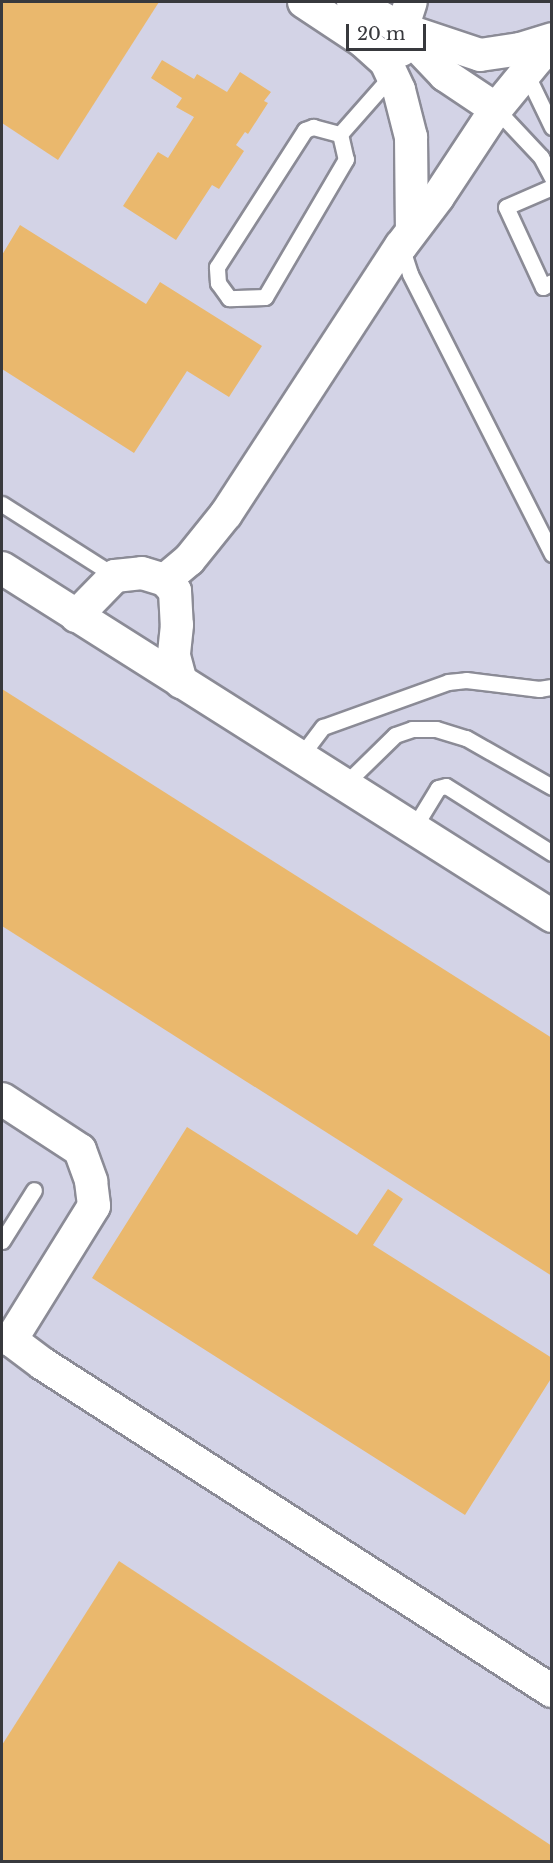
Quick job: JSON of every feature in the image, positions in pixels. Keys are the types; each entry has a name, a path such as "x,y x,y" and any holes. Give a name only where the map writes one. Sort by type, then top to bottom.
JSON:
{"street":[{"path":"304,2 363,41 386,62 395,82 411,136 407,237"},
{"path":"353,2 407,15 480,55 547,41"},
{"path":"395,82 407,15"},
{"path":"407,15 445,75 496,110"},
{"path":"165,580 189,560 226,514 407,237 438,197 496,110 537,59 547,41"},
{"path":"2,568 552,916"},
{"path":"76,616 115,576 142,573 165,580 175,591 177,626 174,656 182,682"},
{"path":"2,1099 81,1150 91,1181 94,1206 7,1347 43,1364 552,1690"}],"lane":[{"path":"525,73 552,127"},
{"path":"340,134 395,82"},
{"path":"496,110 541,158 552,178"},
{"path":"313,127 340,134 346,159 265,297 229,297 218,283 217,267 305,130 313,127"},
{"path":"552,187 506,207 543,286 552,282"},
{"path":"407,237 410,274 552,554"},
{"path":"2,504 115,576"},
{"path":"300,757 323,727 448,682 466,680 539,689 552,687"},
{"path":"344,785 395,735 412,729 436,729 466,738 552,787"},
{"path":"413,829 438,788 446,786 552,853"},
{"path":"2,1241 34,1190"}],"shaded area":[{"path":"2,2 551,2 551,1861 2,1861"}],"building":[{"path":"2,2 159,2 58,160 2,123"},
{"path":"162,60 194,79 197,74 227,92 240,72 271,92 264,101 268,103 248,134 245,132 236,145 244,151 219,189 212,185 176,240 123,206 158,152 168,158 194,117 176,107 182,98 151,78"},
{"path":"20,225 146,304 160,282 262,346 229,397 187,371 134,453 2,369 2,255"},
{"path":"2,689 552,1038 552,1276 2,926"},
{"path":"187,1127 357,1235 388,1189 403,1199 373,1245 552,1358 552,1377 465,1515 92,1278"},
{"path":"119,1561 552,1846 552,1862 2,1862 2,1745"}]}
